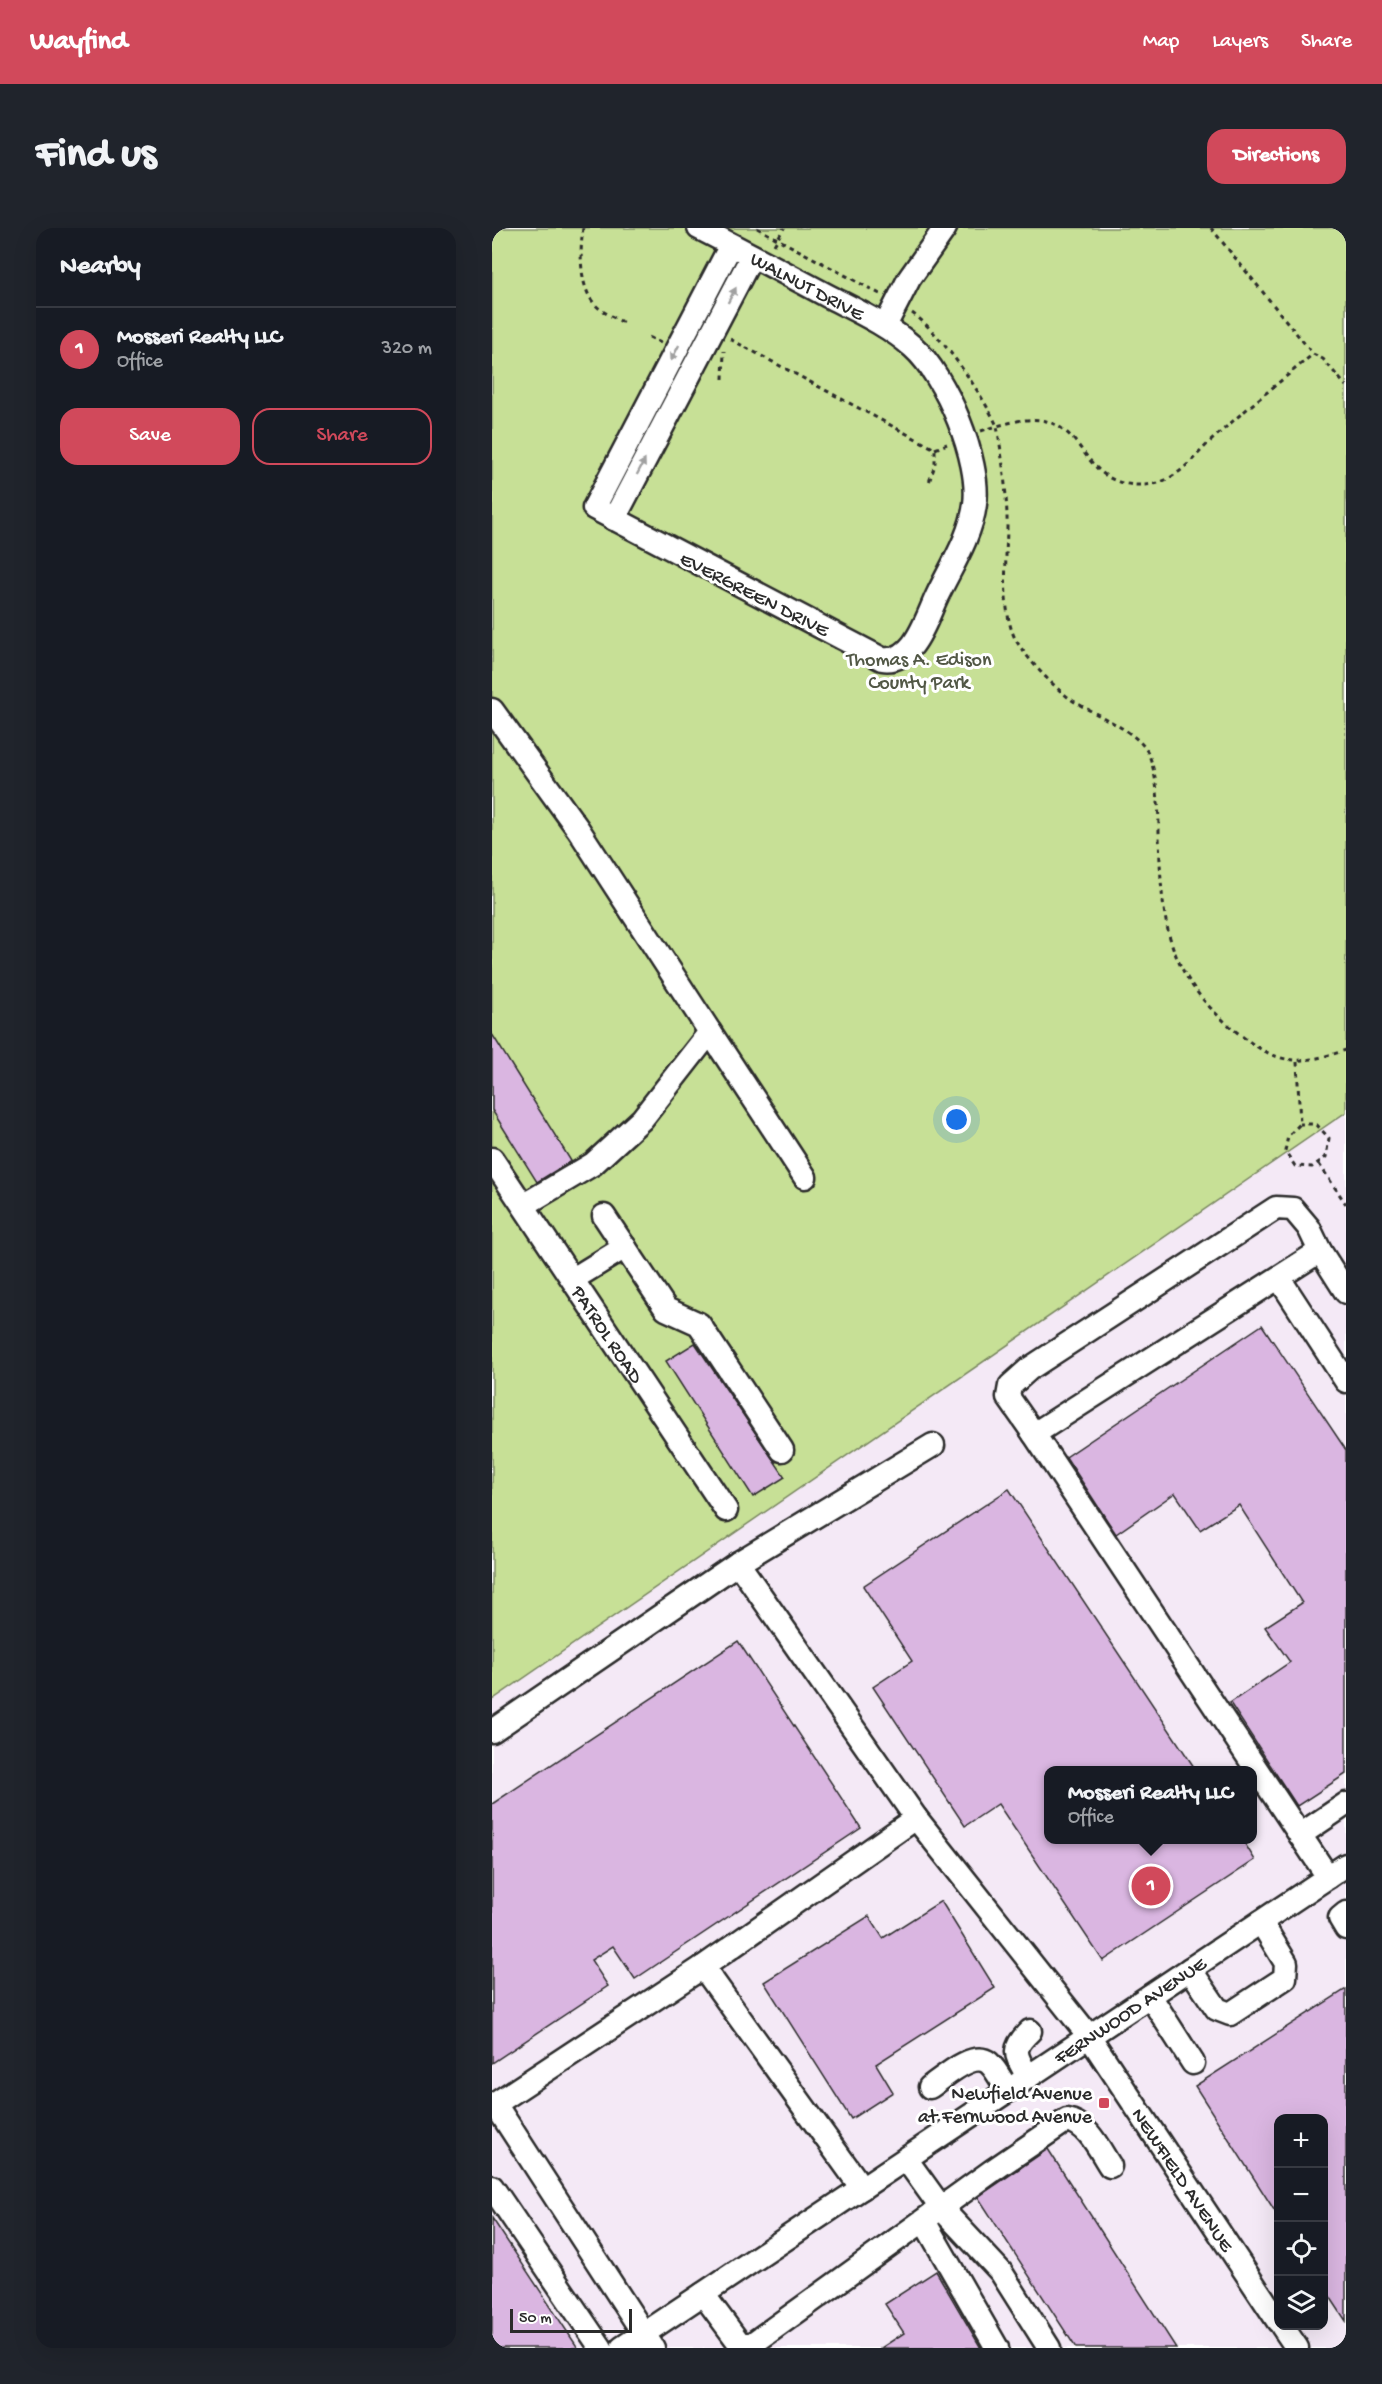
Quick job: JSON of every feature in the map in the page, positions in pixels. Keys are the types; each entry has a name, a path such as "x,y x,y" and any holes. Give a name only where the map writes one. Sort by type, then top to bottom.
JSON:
{"street":[{"name":"WALNUT DRIVE","path":"699,228 731,245 762,253 885,326"},
{"path":"885,326 909,279 945,228"},
{"name":"EVERGREEN DRIVE","path":"731,245 594,508 882,659 891,660 902,657 915,643 965,540 976,503 973,470 964,430 940,384 915,348 885,326"},
{"path":"614,519 762,253"},
{"path":"492,710 578,829 805,1177"},
{"path":"524,1205 593,1164 642,1119 710,1032"},
{"name":"PATROL ROAD","path":"492,1158 726,1510"},
{"path":"1254,1766 1008,1397 1010,1386 1029,1370 1276,1208 1293,1209 1310,1227 1320,1251 1346,1292"},
{"path":"604,1216 666,1309 699,1324 782,1450"},
{"path":"573,1279 625,1247"},
{"path":"1034,1434 1320,1251"},
{"path":"1279,1278 1346,1381"},
{"path":"492,1731 738,1563 933,1445"},
{"name":"NEWFIELD AVENUE","path":"738,1563 916,1818 1089,2036 1274,2315"},
{"path":"1257,1770 1300,1835 1341,1869"},
{"path":"1300,1835 1346,1804"},
{"path":"649,2341 495,2104 703,1966 916,1818"},
{"name":"FERNWOOD AVENUE","path":"622,2348 649,2341 704,2294 1341,1869"},
{"path":"1346,1913 1340,1918 1346,1928"},
{"path":"1190,1969 1217,2009 1230,2014 1285,1978 1286,1963 1261,1922"},
{"path":"703,1966 862,2188"},
{"path":"1150,1996 1193,2063"},
{"path":"1028,2077 1016,2055 1018,2042 1030,2031"},
{"path":"930,2087 971,2060 981,2060 989,2063 1008,2091"},
{"path":"704,2294 740,2344 752,2344 1067,2120 1075,2121 1088,2132 1110,2166"},
{"path":"906,2159 997,2348"},
{"path":"492,2187 601,2348"},
{"path":"933,2215 1001,2272 1049,2348"},
{"path":"1285,2330 1297,2348"}],"path":[{"path":"583,228 581,254 587,290 592,302 624,323"},
{"path":"757,228 884,296"},
{"path":"762,253 778,238 784,228"},
{"path":"1211,228 1313,354 1323,360 1346,386"},
{"path":"906,309 923,321 968,378 997,426 1007,514 1007,605 1010,628 1018,644 1068,696 1141,743 1149,754 1156,793 1161,899 1165,925 1181,969 1210,1008 1246,1040 1273,1056 1298,1062 1346,1050"},
{"path":"726,336 734,343 934,449 935,465 929,482"},
{"path":"980,432 1017,421 1047,421 1069,435 1101,474 1113,481 1146,485 1162,482 1186,467 1213,438 1313,354"},
{"path":"1298,1062 1300,1124"},
{"path":"1300,1124 1316,1124 1329,1138 1326,1157 1319,1164 1304,1168 1295,1166 1289,1160 1285,1144 1292,1130 1300,1124"},
{"path":"1319,1164 1346,1204"}],"shaded area":[{"path":"1346,1112 1346,2348 492,2348 492,1700"}],"green space":[{"name":"Thomas A. Edison County Park","path":"492,228 1346,228 1346,1112 492,1700"}],"building":[{"path":"492,1034 571,1161 537,1182 492,1110"},
{"path":"1262,1325 1346,1450 1346,1774 1297,1806 1230,1703 1290,1662 1265,1627 1302,1603 1239,1505 1200,1530 1175,1493 1116,1534 1066,1457"},
{"path":"695,1343 785,1477 753,1497 666,1361"},
{"path":"1009,1489 1193,1766 1044,1766 1044,1844 1245,1844 1255,1860 1103,1961 998,1804 965,1826 873,1687 912,1661 863,1586"},
{"path":"738,1641 861,1828 635,1979 613,1946 591,1960 608,1986 492,2063 492,1804"},
{"path":"941,1901 995,1988 876,2064 893,2092 851,2119 764,1982 869,1916 883,1938"},
{"path":"1346,1989 1346,2321 1328,2294 1328,2114 1274,2114 1274,2210 1195,2086"},
{"path":"1048,2149 1176,2348 1076,2348 978,2197"},
{"path":"492,2218 578,2348 492,2348"},
{"path":"936,2271 981,2348 881,2348 904,2333 885,2304"}],"place":[{"name":"Mosseri Realty LLC","path":"1151,1886"},
{"name":"Newfield Avenue at Fernwood Avenue","path":"1104,2103"}]}
